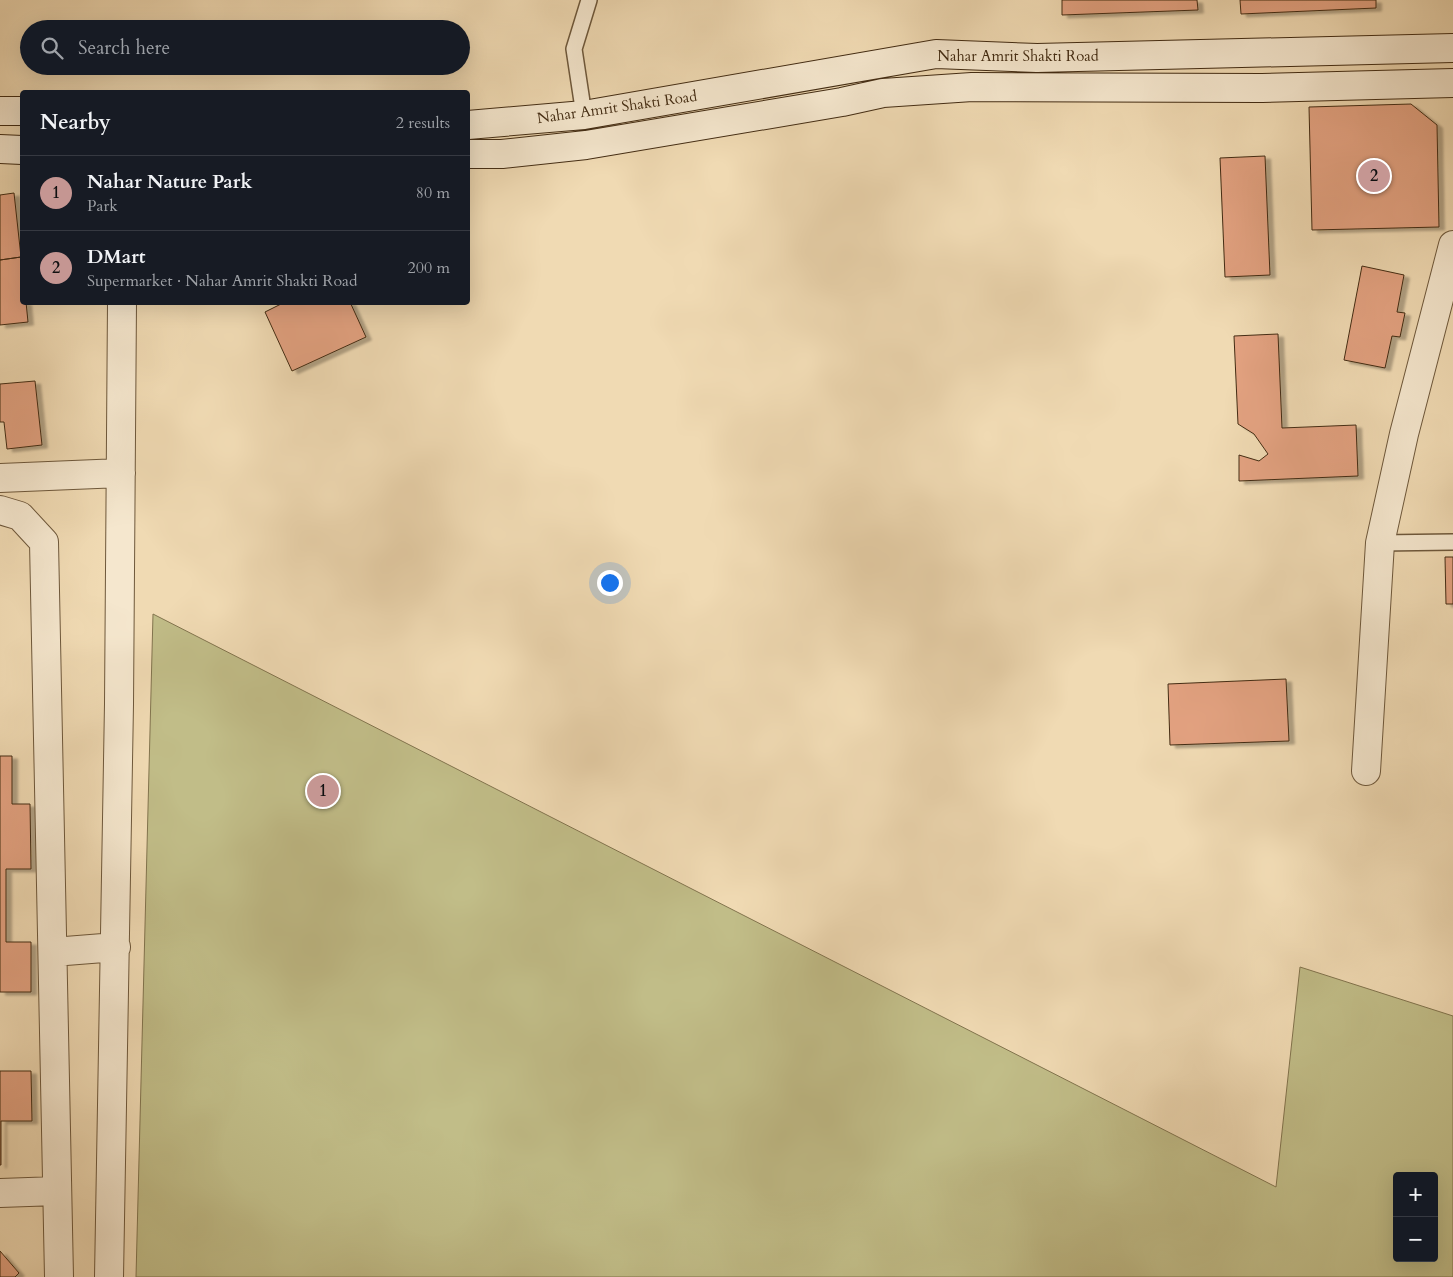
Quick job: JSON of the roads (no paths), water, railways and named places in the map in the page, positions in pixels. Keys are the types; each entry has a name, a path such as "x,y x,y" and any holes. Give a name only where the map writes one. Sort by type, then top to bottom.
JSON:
{"street":[{"name":"Nahar Amrit Shakti Road","path":"470,125 584,115 936,54 1037,58 1453,48"},
{"path":"1261,53 1262,88"},
{"path":"880,64 883,93"},
{"name":"Nahar Amrit Shakti Road","path":"470,154 502,154 586,145 842,102 883,93 972,87 1262,88 1453,83"},
{"path":"0,111 20,111"},
{"path":"0,149 20,150"},
{"path":"1366,771 1380,543 1404,434 1453,244"},
{"path":"109,1277 116,947 122,305"},
{"path":"0,478 121,473"},
{"path":"0,510 20,516 44,542 59,1277"},
{"path":"53,952 116,947"},
{"path":"0,1193 57,1191"}],"lane":[{"path":"584,115 574,49 589,0"},
{"path":"1380,543 1453,542"}],"place":[{"name":"DMart","path":"1374,176"},
{"name":"Nahar Nature Park","path":"323,791"}]}
